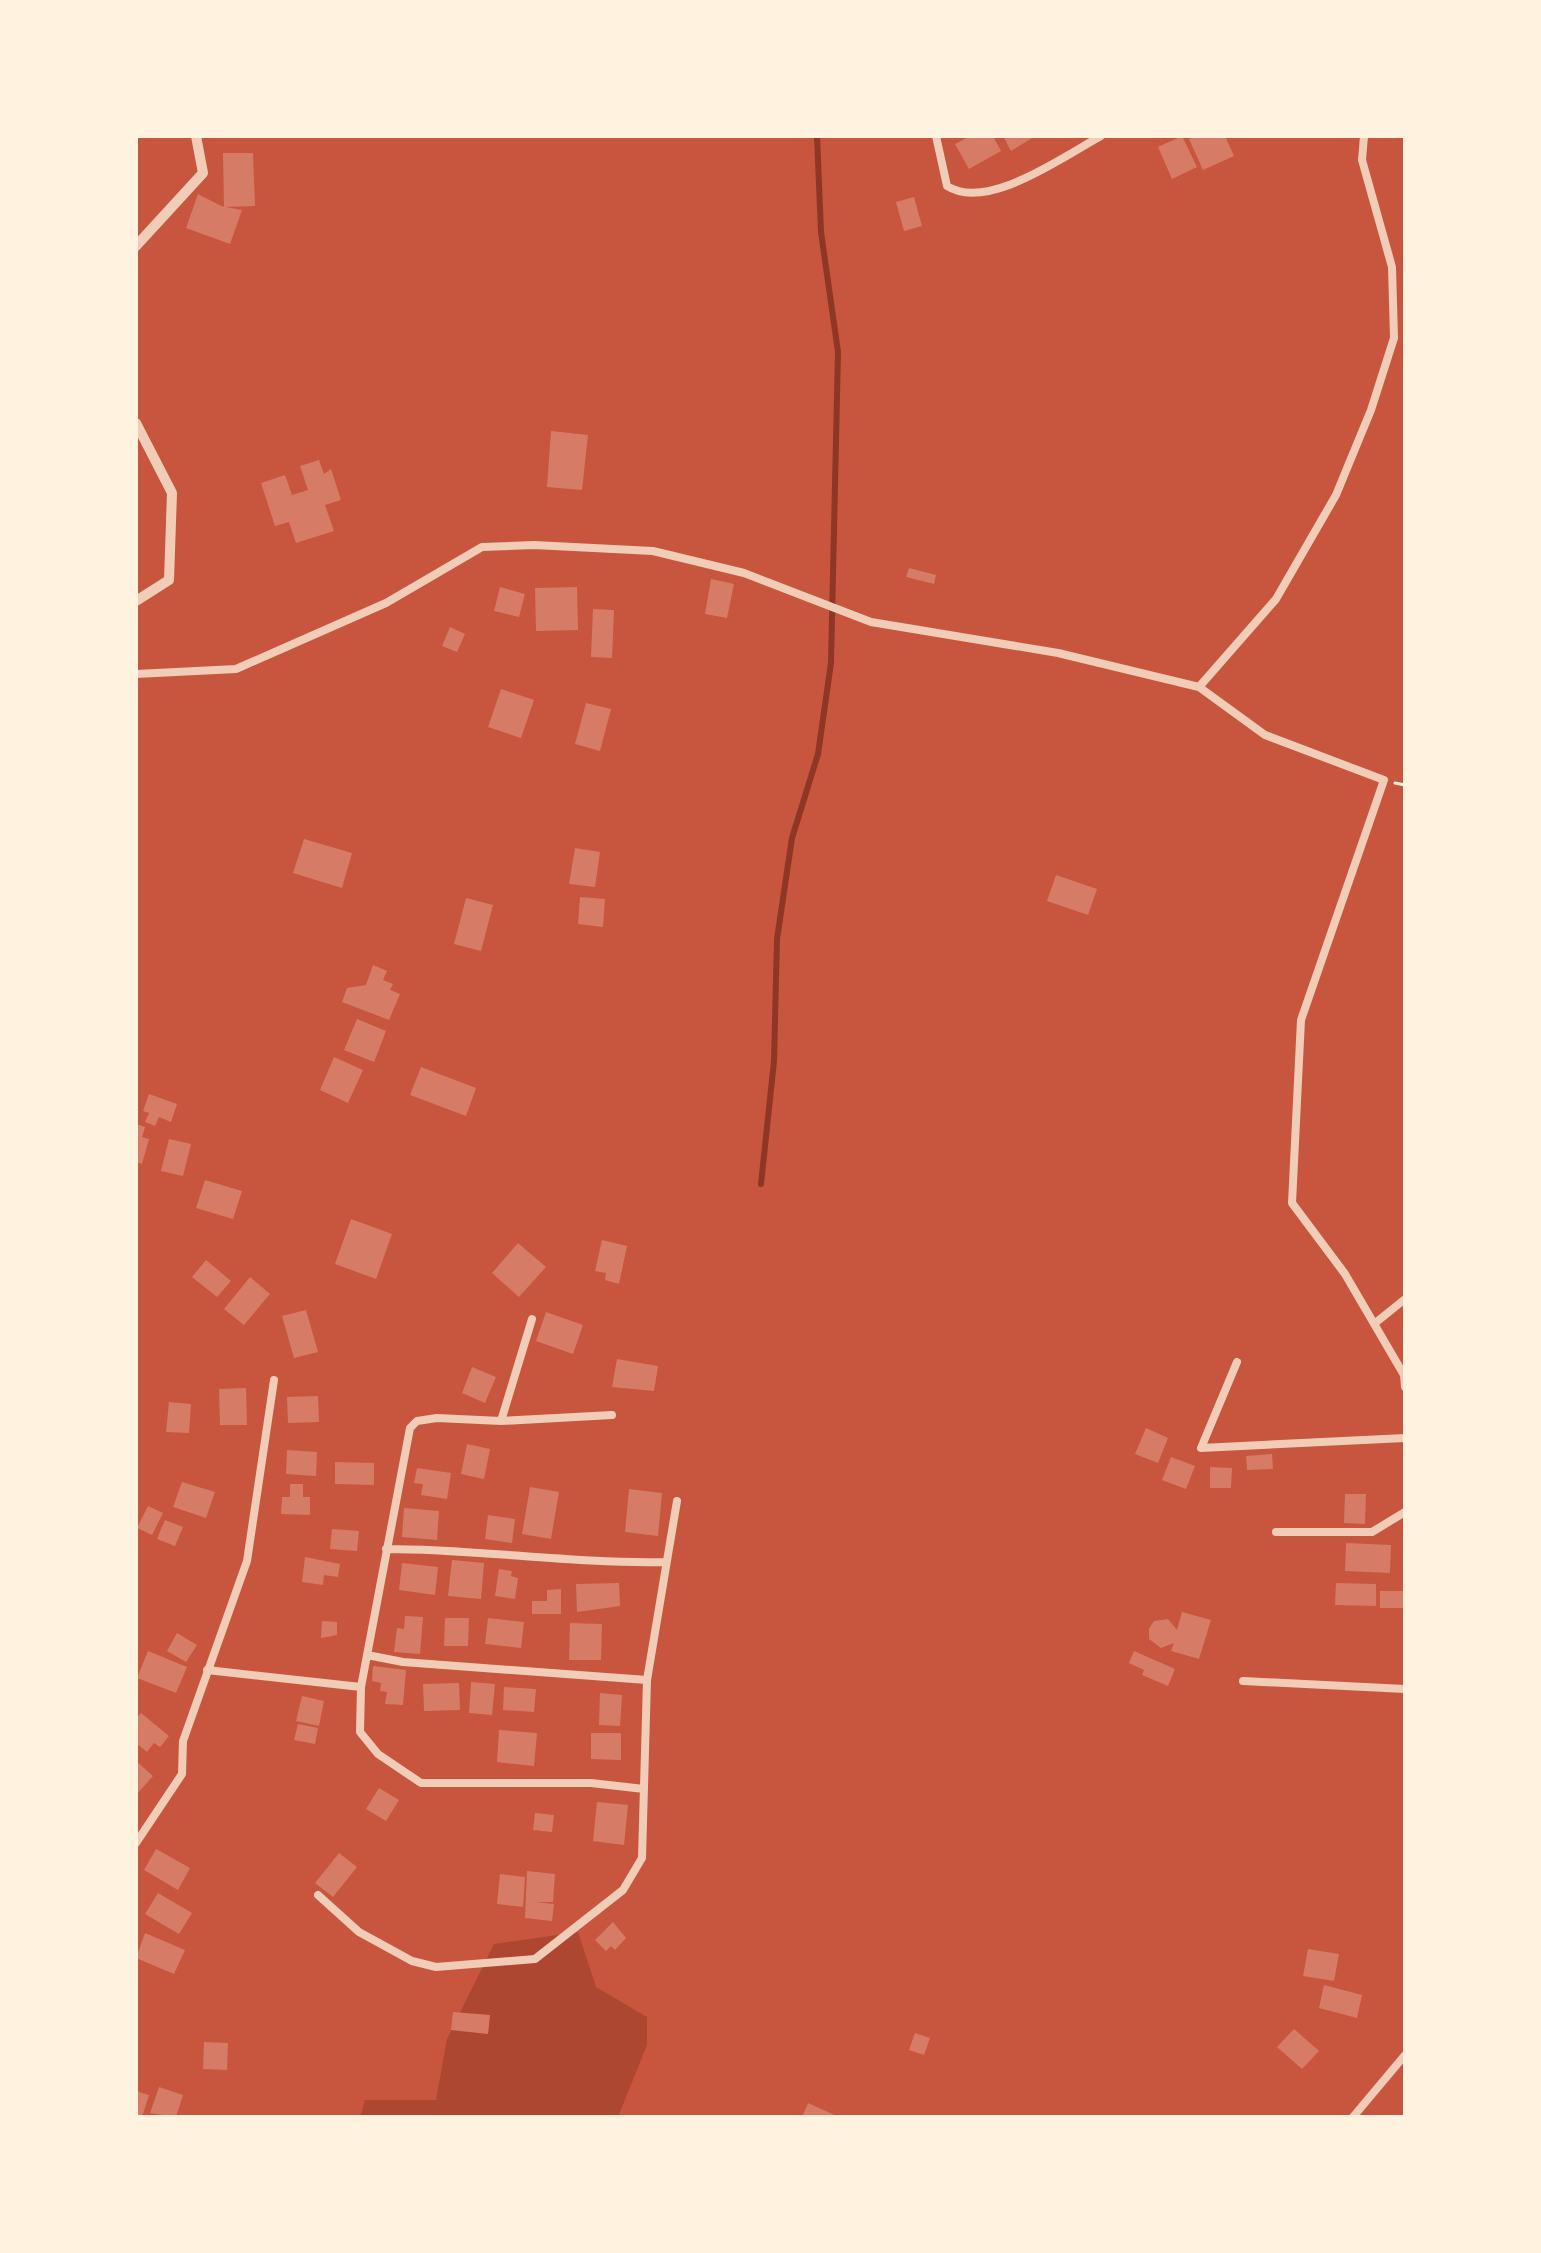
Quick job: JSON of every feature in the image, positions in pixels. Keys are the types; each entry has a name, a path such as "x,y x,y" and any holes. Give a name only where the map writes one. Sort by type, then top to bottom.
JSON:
{"street":[{"path":"136,246 203,173 196,136"},
{"path":"936,136 947,186 974,195 1003,189 1101,136"},
{"path":"1199,687 1276,599 1336,495 1371,410 1394,338 1392,267 1362,160 1364,136"},
{"path":"136,423 172,493 169,580 136,601"},
{"path":"136,674 236,669 386,603 482,547 534,545 653,551 744,573 871,622 1058,653 1199,687 1265,735 1384,780 1301,1020 1292,1203 1345,1274 1404,1375 1405,1387"},
{"path":"1374,1324 1405,1299"},
{"path":"501,1421 532,1319"},
{"path":"1237,1362 1201,1448 1405,1438"},
{"path":"136,1843 182,1774 183,1741 247,1561 274,1380"},
{"path":"612,1415 501,1421 437,1418 417,1421 410,1428 361,1687 360,1732 378,1754 421,1783 591,1783 644,1789"},
{"path":"318,1895 359,1932 412,1961 436,1967 535,1959 623,1890 637,1872 642,1858 647,1680 677,1501"},
{"path":"1276,1532 1372,1532 1405,1512"},
{"path":"386,1549 456,1549 608,1563 666,1562"},
{"path":"367,1655 403,1662 647,1680"},
{"path":"207,1670 361,1687"},
{"path":"1243,1681 1405,1689"},
{"path":"1353,2117 1405,2055"}],"shaded area":[{"path":"578,1932 596,1987 647,2017 647,2045 618,2117 360,2117 365,2100 436,2100 447,2039 494,1944"}],"building":[{"path":"970,136 993,136 1001,151 969,169 955,144"},
{"path":"1003,136 1031,136 1032,138 1011,151"},
{"path":"1182,136 1197,167 1172,179 1158,147"},
{"path":"1225,136 1234,156 1203,170 1189,139"},
{"path":"223,153 253,153 255,206 224,207"},
{"path":"198,194 221,206 242,210 230,244 186,228"},
{"path":"914,197 922,226 904,231 896,202"},
{"path":"551,431 588,435 582,490 547,487"},
{"path":"319,460 324,474 331,469 341,500 325,505 334,531 296,543 289,522 275,526 261,483 285,475 292,495 308,490 300,466"},
{"path":"909,568 936,575 934,584 906,577"},
{"path":"711,579 734,584 727,618 705,614"},
{"path":"500,587 525,594 519,617 494,611"},
{"path":"577,587 578,630 536,631 535,588"},
{"path":"593,609 614,610 612,658 591,657"},
{"path":"450,627 465,634 457,652 442,646"},
{"path":"501,689 534,700 521,738 488,727"},
{"path":"586,703 611,709 600,751 575,744"},
{"path":"304,839 352,853 342,888 293,873"},
{"path":"575,848 600,852 595,887 569,884"},
{"path":"1056,875 1097,889 1088,915 1047,901"},
{"path":"580,897 605,899 603,927 578,924"},
{"path":"466,898 493,905 481,951 454,944"},
{"path":"373,965 387,971 383,980 393,984 390,990 400,994 389,1020 342,1002 347,988 366,985"},
{"path":"357,1019 386,1031 374,1062 344,1050"},
{"path":"334,1057 363,1070 348,1103 320,1090"},
{"path":"421,1067 476,1088 466,1116 410,1095"},
{"path":"149,1094 177,1104 171,1122 159,1117 155,1126 145,1122 149,1113 143,1111"},
{"path":"136,1124 145,1127 142,1137 149,1139 142,1164 136,1162"},
{"path":"169,1139 191,1144 183,1176 161,1171"},
{"path":"205,1180 242,1191 233,1219 196,1208"},
{"path":"351,1219 392,1234 376,1279 335,1264"},
{"path":"602,1240 627,1246 619,1284 605,1280 606,1273 595,1271"},
{"path":"518,1243 546,1267 519,1297 492,1273"},
{"path":"206,1260 231,1281 217,1297 192,1277"},
{"path":"250,1277 270,1294 244,1325 224,1309"},
{"path":"306,1310 318,1352 294,1358 282,1316"},
{"path":"546,1312 583,1325 573,1354 536,1341"},
{"path":"617,1359 658,1366 654,1391 612,1387"},
{"path":"472,1367 496,1377 485,1403 462,1393"},
{"path":"246,1388 247,1425 220,1425 219,1389"},
{"path":"318,1396 319,1422 288,1423 287,1397"},
{"path":"169,1402 191,1404 189,1433 166,1432"},
{"path":"1146,1428 1168,1438 1158,1463 1135,1454"},
{"path":"467,1444 490,1449 484,1479 461,1474"},
{"path":"287,1450 317,1452 316,1476 286,1474"},
{"path":"1272,1454 1273,1469 1247,1470 1246,1456"},
{"path":"1171,1457 1195,1466 1186,1489 1162,1480"},
{"path":"335,1462 374,1463 374,1485 335,1484"},
{"path":"1210,1467 1232,1468 1231,1488 1210,1488"},
{"path":"417,1468 451,1473 447,1499 421,1495 423,1484 414,1483"},
{"path":"182,1482 215,1492 206,1518 173,1507"},
{"path":"290,1484 303,1484 303,1497 310,1497 310,1515 281,1514 282,1497 290,1497"},
{"path":"530,1487 559,1492 551,1539 522,1534"},
{"path":"629,1489 662,1493 658,1536 625,1532"},
{"path":"1345,1494 1366,1494 1365,1524 1344,1523"},
{"path":"148,1506 163,1513 152,1535 137,1528"},
{"path":"404,1508 439,1511 437,1540 402,1537"},
{"path":"488,1515 515,1519 512,1543 485,1539"},
{"path":"165,1520 183,1527 175,1546 157,1539"},
{"path":"332,1529 359,1531 357,1551 330,1549"},
{"path":"1346,1543 1391,1545 1390,1573 1345,1571"},
{"path":"305,1557 340,1564 338,1577 324,1575 323,1585 302,1582"},
{"path":"452,1560 484,1563 481,1599 448,1596"},
{"path":"402,1563 438,1567 435,1595 399,1590"},
{"path":"499,1569 512,1571 511,1576 518,1578 515,1599 495,1596"},
{"path":"619,1583 620,1606 577,1612 576,1584"},
{"path":"1336,1583 1376,1584 1376,1606 1335,1605"},
{"path":"561,1589 561,1614 532,1614 532,1601 547,1601 547,1590"},
{"path":"1380,1591 1404,1591 1404,1608 1380,1608"},
{"path":"1182,1612 1211,1620 1199,1659 1171,1651 1174,1643 1161,1648 1149,1639 1149,1629 1154,1621 1168,1619 1177,1630"},
{"path":"405,1616 423,1617 420,1654 394,1652 397,1628 404,1629"},
{"path":"445,1618 469,1618 468,1646 444,1646"},
{"path":"488,1618 524,1622 521,1648 485,1644"},
{"path":"322,1621 337,1622 337,1635 321,1638"},
{"path":"570,1623 602,1624 601,1660 569,1660"},
{"path":"177,1633 197,1645 186,1662 167,1651"},
{"path":"148,1651 187,1667 176,1693 137,1678"},
{"path":"1134,1651 1175,1669 1168,1686 1142,1675 1144,1670 1129,1663"},
{"path":"373,1666 406,1670 403,1705 385,1704 387,1692 380,1691 381,1683 372,1681"},
{"path":"471,1682 495,1684 492,1715 469,1713"},
{"path":"459,1683 460,1710 424,1711 423,1684"},
{"path":"504,1687 536,1689 534,1712 503,1710"},
{"path":"600,1693 622,1695 620,1726 599,1725"},
{"path":"302,1696 324,1701 319,1726 296,1721"},
{"path":"141,1713 169,1736 160,1747 154,1743 147,1752 136,1743 136,1719"},
{"path":"298,1724 318,1728 315,1744 294,1740"},
{"path":"499,1730 537,1733 534,1766 497,1762"},
{"path":"591,1733 621,1733 621,1760 591,1759"},
{"path":"136,1761 153,1776 136,1795"},
{"path":"379,1788 399,1800 386,1821 366,1809"},
{"path":"597,1802 628,1805 624,1845 593,1841"},
{"path":"535,1813 554,1815 552,1832 533,1830"},
{"path":"156,1849 190,1868 178,1890 144,1870"},
{"path":"339,1853 357,1867 333,1897 315,1883"},
{"path":"527,1871 555,1874 553,1902 535,1902 554,1904 552,1921 525,1918"},
{"path":"500,1874 525,1877 523,1907 497,1904"},
{"path":"158,1893 192,1913 179,1934 145,1914"},
{"path":"613,1922 626,1938 615,1950 611,1946 606,1951 595,1940"},
{"path":"145,1933 185,1950 174,1974 136,1958"},
{"path":"1308,1949 1339,1954 1334,1981 1303,1976"},
{"path":"1324,1985 1362,1995 1357,2018 1319,2008"},
{"path":"453,2012 490,2015 488,2034 451,2030"},
{"path":"1294,2029 1319,2051 1302,2069 1277,2047"},
{"path":"915,2033 930,2038 924,2055 909,2050"},
{"path":"204,2042 228,2043 227,2070 203,2069"},
{"path":"159,2087 183,2095 176,2117 150,2113"},
{"path":"136,2091 149,2095 142,2117 136,2117"},
{"path":"808,2103 839,2117 802,2117"}],"waterway":[{"path":"761,1184 774,1061 777,939 792,838 818,754 831,663 838,352 821,232 817,136"}]}
